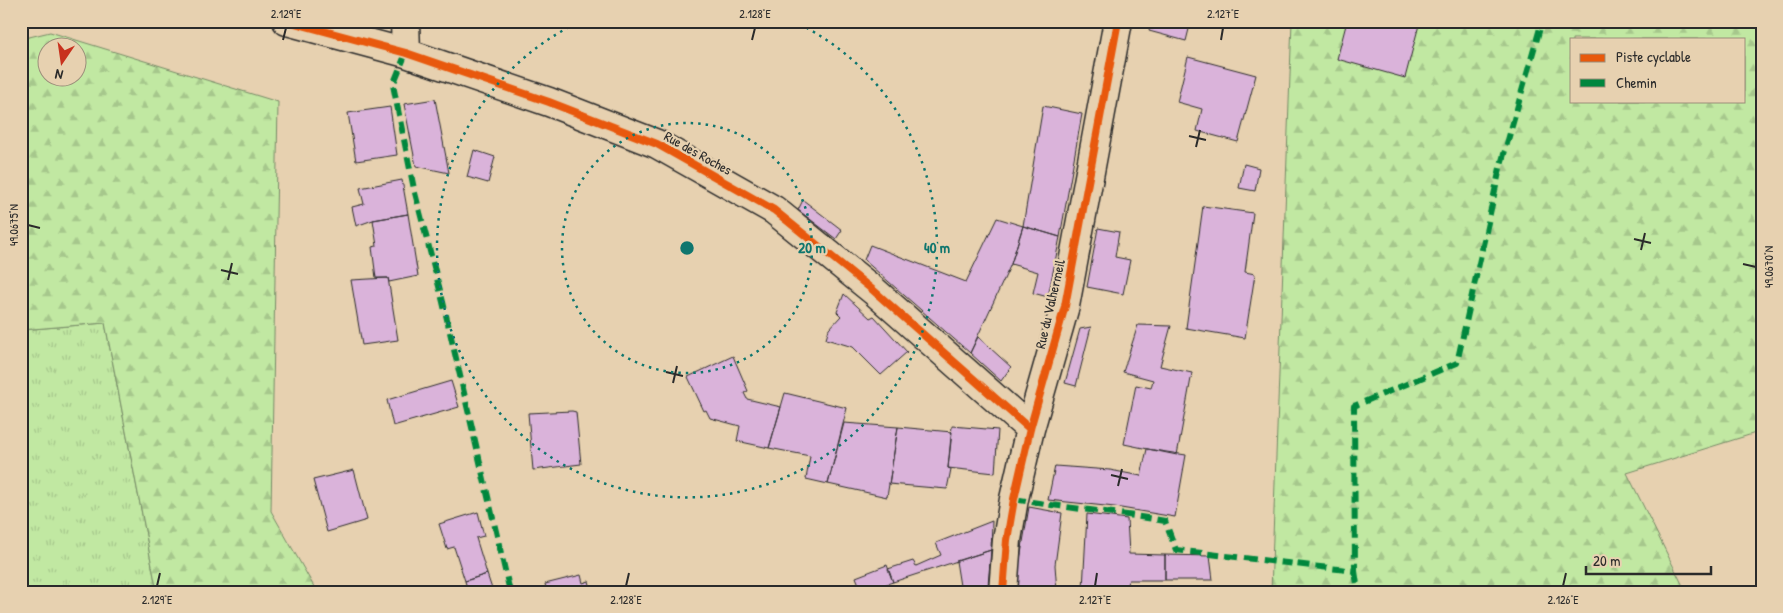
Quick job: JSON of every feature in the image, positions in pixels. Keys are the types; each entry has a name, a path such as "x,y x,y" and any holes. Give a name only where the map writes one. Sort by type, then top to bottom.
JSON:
{"street":[{"name":"Rue des Roches","path":"287,21 406,53 549,102 657,144 774,210 874,290 1030,429"},
{"path":"405,21 406,53"},
{"name":"Rue du Valhermeil","path":"1004,592 1006,540 1030,429 1065,306 1118,21"}],"green space":[{"path":"1292,21 1762,21 1762,431 1627,473 1686,592 1271,592"},
{"path":"50,32 70,38 38,38 38,88 88,88 88,44 278,102 271,511 317,592 157,592 105,323 21,330 21,39"},
{"path":"105,323 157,592 21,592 21,330"}],"building":[{"path":"1151,21 1191,21 1186,41 1149,31"},
{"path":"1347,21 1420,21 1405,78 1337,59"},
{"path":"1188,57 1256,75 1238,142 1197,131 1202,109 1177,102"},
{"path":"435,99 449,173 416,166 404,104"},
{"path":"1043,106 1082,114 1060,237 1023,226"},
{"path":"390,107 397,155 356,161 348,113"},
{"path":"474,150 495,157 488,183 467,177"},
{"path":"1244,164 1259,168 1255,191 1239,188"},
{"path":"402,180 408,214 373,220 356,226 352,207 364,204 360,188"},
{"path":"803,200 842,230 836,239 798,210"},
{"path":"1203,206 1253,213 1245,272 1255,274 1245,338 1186,328"},
{"path":"408,214 418,276 389,282 388,278 376,278 372,247 377,246 373,220"},
{"path":"997,218 1023,226 1011,264 970,353 864,260 870,245 966,282"},
{"path":"1023,226 1060,237 1048,297 1033,293 1038,272 1011,264"},
{"path":"1098,228 1119,232 1115,257 1130,260 1123,294 1087,287"},
{"path":"388,278 398,340 362,345 351,280"},
{"path":"844,294 870,318 874,316 907,352 881,375 853,347 826,339 829,329 841,316 837,312"},
{"path":"1138,325 1171,326 1160,366 1192,373 1177,455 1124,444 1136,385 1151,388 1153,380 1123,372"},
{"path":"1091,327 1076,386 1065,383 1080,329"},
{"path":"978,337 1011,367 1001,381 970,353"},
{"path":"733,356 748,391 744,393 747,399 781,407 769,448 737,441 740,426 710,418 706,410 704,411 688,377"},
{"path":"451,381 459,407 393,426 387,400"},
{"path":"785,393 847,408 828,484 806,479 810,456 769,448"},
{"path":"576,412 581,464 533,470 528,413"},
{"path":"844,423 898,427 887,497 828,484"},
{"path":"952,426 998,430 995,473 948,468"},
{"path":"898,427 952,432 948,468 951,469 947,489 889,484"},
{"path":"1147,449 1186,455 1175,517 1115,507 1048,500 1055,466 1110,470 1141,476"},
{"path":"354,470 367,520 327,532 313,480"},
{"path":"1029,507 1062,513 1055,565 1057,592 1017,592 1016,583"},
{"path":"478,512 484,536 476,538 487,574 465,581 454,547 447,549 439,524"},
{"path":"1087,514 1127,519 1129,554 1165,555 1165,580 1129,580 1126,585 1083,589"},
{"path":"992,521 991,550 893,582 888,569 913,561 916,566 941,555 936,543"},
{"path":"991,550 988,586 961,592 956,561"},
{"path":"1165,555 1210,556 1213,580 1165,580"},
{"path":"887,565 893,582 862,592 856,577"},
{"path":"487,574 492,589 484,592 468,592 465,581"},
{"path":"581,575 583,583 589,581 592,592 547,592 545,584"}],"marked path":[{"path":"1014,499 1165,521 1176,550 1355,571 1354,406 1457,363 1500,168 1542,21"},
{"path":"406,53 393,85 414,189 443,302 510,592"},
{"path":"1355,571 1358,591"}],"cycle path":[{"path":"287,21 406,53 549,102 657,144 774,210 874,291 1030,429"},
{"path":"1003,592 1007,540 1014,499 1030,429 1065,306 1118,21"}]}
